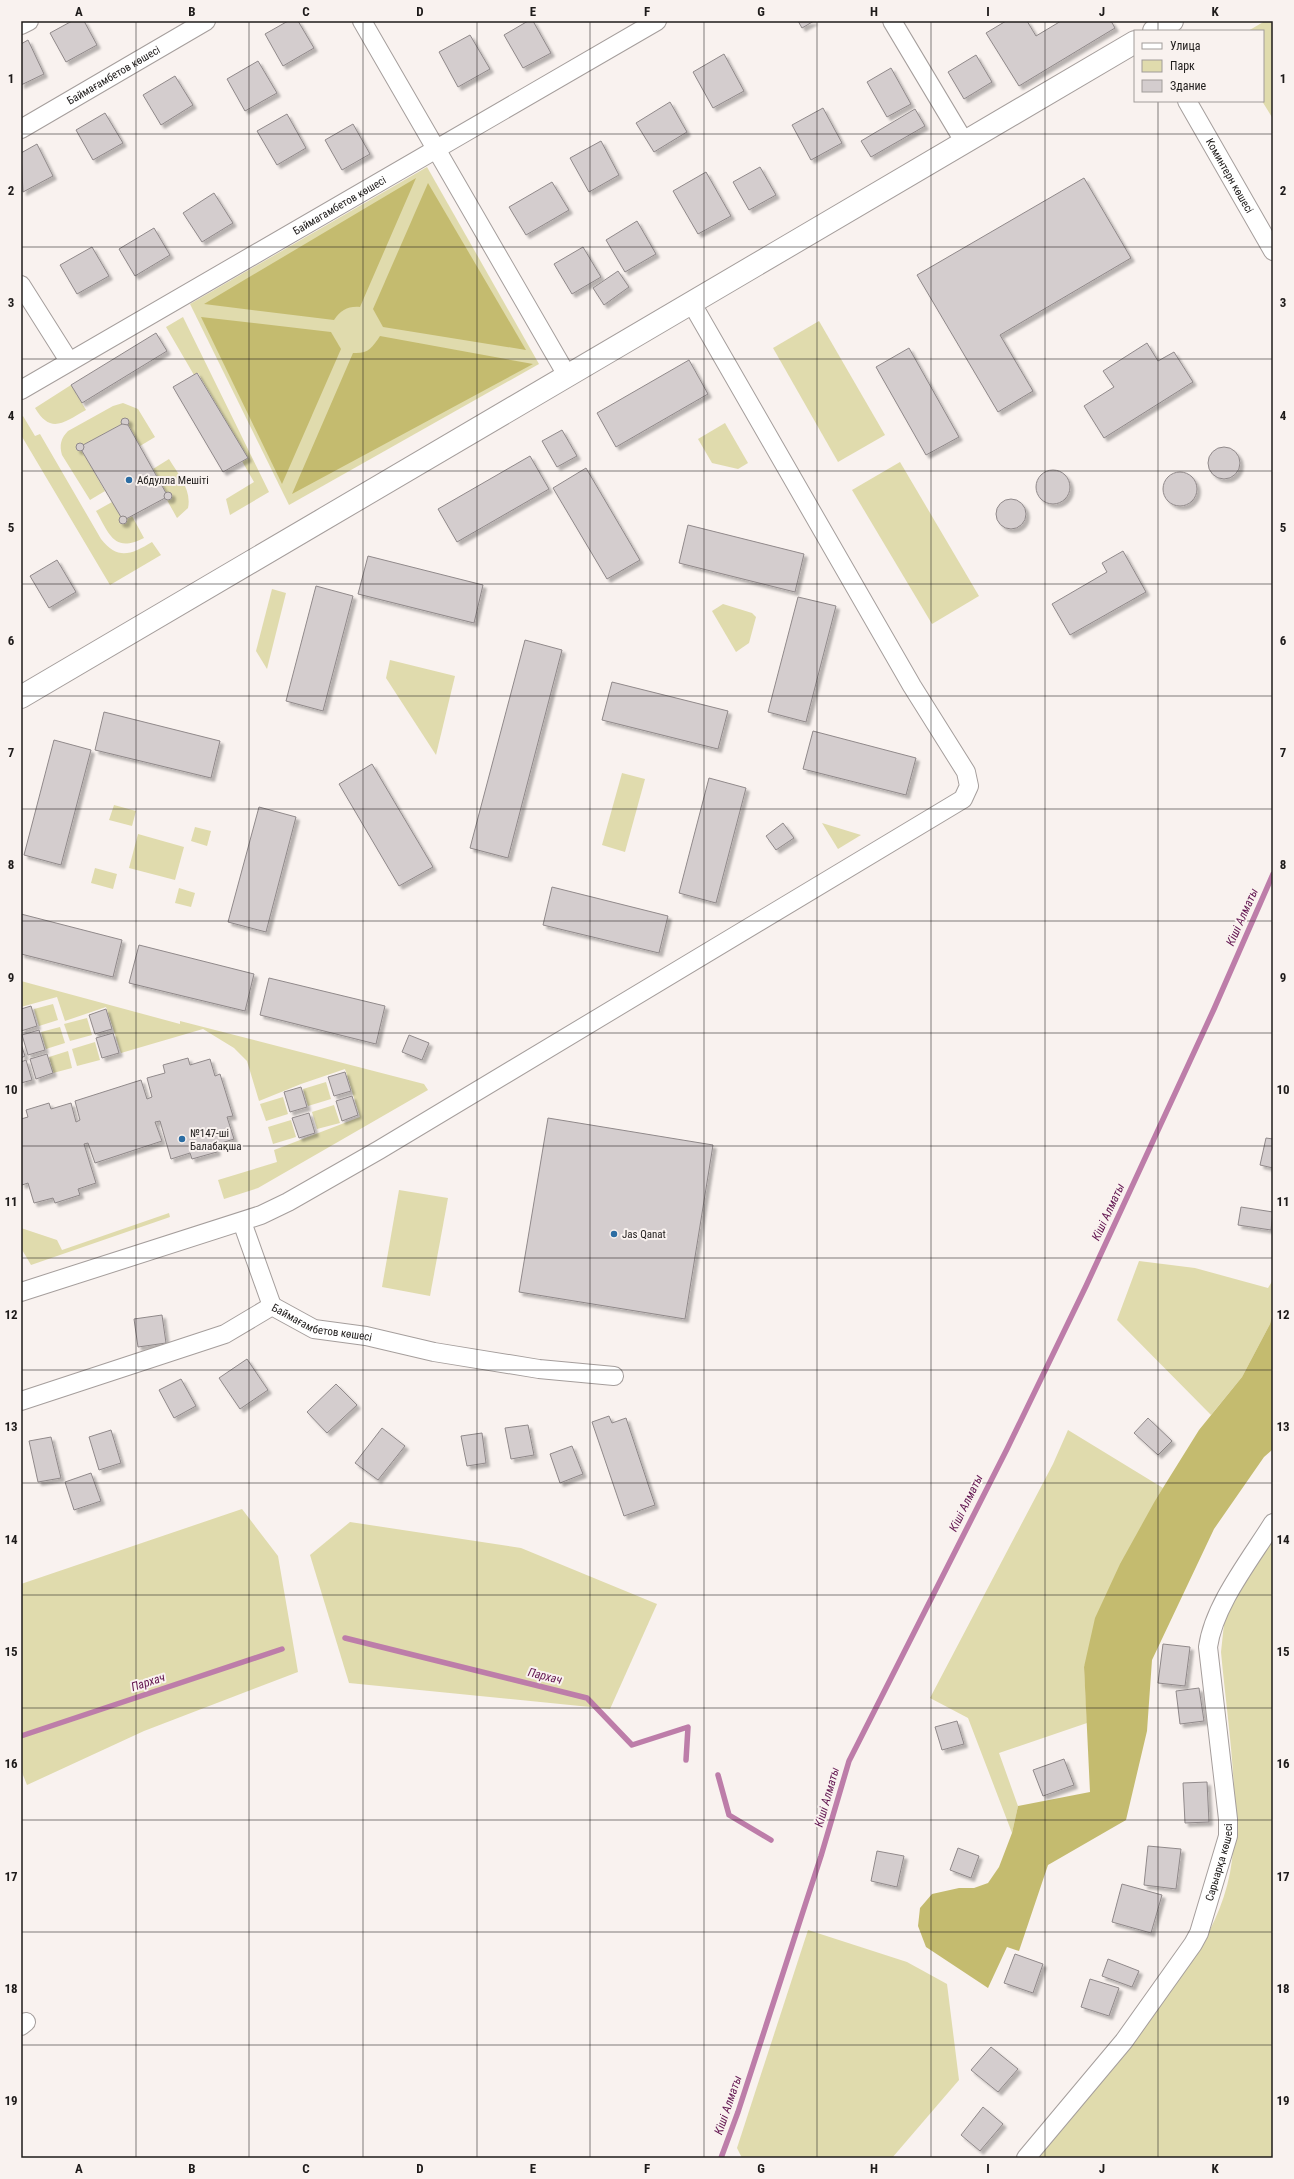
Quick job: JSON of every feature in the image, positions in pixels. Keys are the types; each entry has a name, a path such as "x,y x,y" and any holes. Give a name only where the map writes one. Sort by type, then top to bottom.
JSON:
{"street":[{"path":"21,25 29,21"},
{"name":"Баймағамбетов көшесі","path":"21,129 206,21"},
{"path":"362,21 568,377"},
{"name":"Баймагамбетов көшесі","path":"21,390 657,21"},
{"path":"892,21 965,143"},
{"path":"1141,21 1146,30"},
{"path":"1156,30 1172,21"},
{"path":"21,697 568,377 691,302 965,143 1134,43"},
{"name":"Коминтерн көшесі","path":"1188,102 1273,251"},
{"path":"21,285 69,361"},
{"path":"21,1292 242,1222 288,1202 379,1150 957,804 966,793 968,778 966,772 912,686 691,302"},
{"path":"242,1222 272,1306"},
{"name":"Баймағамбетов көшесі","path":"21,1402 226,1334 272,1306 314,1329 366,1336 434,1352 515,1365 614,1376"},
{"name":"Сарыарқа көшесі","path":"1026,2158 1124,2041 1185,1957 1199,1933 1228,1836 1228,1820 1208,1647 1210,1630 1217,1613 1273,1523"}],"green space":[{"path":"1265,21 1273,21 1273,119 1263,102 1264,102 1264,30 1250,30"},
{"path":"427,167 539,364 289,505 190,304"},
{"path":"183,317 269,492 230,515 226,499 254,482 242,461 247,457 198,373 194,375 166,327"},
{"path":"819,321 885,435 838,462 773,348"},
{"path":"71,385 86,410 64,422 52,424 41,416 35,408"},
{"path":"123,403 138,409 155,437 140,446 128,425 129,420 125,418 122,420 122,424 83,445 80,443 77,444 76,450 82,451 105,491 90,500 62,455 61,442 68,431 113,406"},
{"path":"23,416 35,436 40,434 101,539 107,546 119,553 125,553 138,550 152,542 161,555 110,585 21,435 21,417"},
{"path":"725,423 748,463 738,469 712,463 698,439"},
{"path":"169,459 183,482 189,501 188,508 177,518 167,500 171,499 172,495 166,493 153,469"},
{"path":"900,462 979,596 932,624 852,490"},
{"path":"112,502 121,517 119,520 120,524 125,523 126,519 132,516 144,538 126,543 119,542 109,534 96,511"},
{"path":"272,589 286,593 267,669 256,651"},
{"path":"723,604 752,613 756,617 749,643 736,652 712,611"},
{"path":"390,660 455,676 436,755 386,678"},
{"path":"622,773 645,779 625,852 602,845"},
{"path":"114,805 136,811 132,826 109,820"},
{"path":"822,823 861,835 838,849"},
{"path":"195,827 211,831 207,846 191,841"},
{"path":"138,834 184,847 175,880 129,868"},
{"path":"95,868 117,874 113,889 91,883"},
{"path":"179,888 195,893 191,907 175,903"},
{"path":"21,981 180,1024 180,1021 424,1084 428,1090 258,1188 224,1199 218,1180 277,1162 274,1150 360,1117 345,1069 301,1084 259,1101 247,1061 234,1048 203,1029 121,1053 106,1007 65,1021 57,997 21,1007"},
{"path":"53,1004 58,1020 39,1026 34,1009"},
{"path":"87,1018 92,1035 70,1041 64,1024"},
{"path":"60,1027 65,1043 46,1049 41,1032"},
{"path":"95,1042 100,1060 77,1066 72,1049"},
{"path":"68,1051 72,1068 53,1073 49,1057"},
{"path":"326,1082 331,1099 308,1106 303,1089"},
{"path":"283,1097 288,1114 266,1121 260,1104"},
{"path":"334,1105 340,1123 317,1129 312,1112"},
{"path":"291,1120 296,1137 273,1144 268,1127"},
{"path":"399,1190 448,1198 430,1296 382,1287"},
{"path":"169,1213 170,1217 31,1265 21,1248 21,1228 57,1240 62,1250"},
{"path":"1139,1261 1195,1268 1268,1288 1273,1280 1273,1311 1270,1324 1242,1377 1211,1415 1117,1320"},
{"path":"1068,1430 1163,1488 1156,1499 1084,1667 1087,1723 999,1753 1018,1806 1012,1833 968,1718 930,1698 1053,1464"},
{"path":"242,1509 278,1556 298,1672 144,1731 27,1785 21,1770 21,1584"},
{"name":"Пархач","path":"350,1522 521,1548 657,1604 610,1709 349,1683 310,1555"},
{"path":"1273,1535 1273,2158 1032,2158 1173,1987 1205,1940 1217,1914 1226,1888 1232,1860 1234,1835 1234,1782 1221,1652 1224,1624 1229,1608"},
{"path":"808,1930 907,1962 947,1984 959,2080 892,2158 742,2158 737,2148"}],"shaded area":[{"path":"416,178 360,307 345,309 334,320 204,304"},
{"path":"428,183 526,350 383,327 373,309"},
{"path":"201,317 331,332 341,349 282,484"},
{"path":"380,336 533,364 292,494 353,353 366,351 375,344"},
{"path":"1273,1311 1273,1449 1264,1457 1214,1529 1152,1660 1147,1731 1126,1820 1048,1865 1019,1951 1007,1947 988,1988 926,1947 918,1926 920,1908 932,1894 959,1888 974,1888 988,1883 999,1867 1012,1833 1018,1806 1090,1792 1084,1667 1095,1618 1120,1564 1156,1499 1199,1430 1242,1377 1270,1324"}],"building":[{"path":"72,21 84,21 97,45 66,62 50,33"},
{"path":"288,21 298,21 314,48 283,66 265,34"},
{"path":"528,21 533,21 551,53 523,68 504,35"},
{"path":"798,21 814,21 802,28"},
{"path":"1006,21 1027,21 1036,36 1061,21 1111,21 1115,28 1019,86 986,33"},
{"path":"470,35 490,69 458,87 439,52"},
{"path":"28,40 44,74 21,85 21,44"},
{"path":"724,54 744,91 713,108 693,72"},
{"path":"976,55 992,82 964,99 948,72"},
{"path":"258,61 277,93 245,111 227,79"},
{"path":"891,68 911,104 887,117 867,82"},
{"path":"175,76 193,105 161,125 143,95"},
{"path":"670,102 687,132 654,152 636,123"},
{"path":"823,108 842,143 811,160 792,125"},
{"path":"915,109 925,126 871,157 861,141"},
{"path":"105,113 123,143 93,160 76,130"},
{"path":"287,114 306,148 277,165 257,131"},
{"path":"353,124 370,154 342,170 325,140"},
{"path":"601,141 619,175 589,192 570,158"},
{"path":"37,144 53,176 23,192 21,153"},
{"path":"760,167 776,195 749,210 733,182"},
{"path":"706,172 731,216 698,234 673,191"},
{"path":"1084,178 1131,258 1000,335 1033,391 998,412 917,275"},
{"path":"552,182 569,210 526,235 509,207"},
{"path":"214,193 233,223 202,242 183,213"},
{"path":"637,221 656,254 625,272 606,240"},
{"path":"154,228 170,255 135,276 119,249"},
{"path":"92,247 109,276 77,294 60,265"},
{"path":"583,247 601,277 572,294 554,264"},
{"path":"618,271 629,287 604,305 593,288"},
{"path":"156,333 167,351 82,403 71,385"},
{"path":"1147,343 1158,361 1174,352 1193,382 1104,438 1084,406 1114,387 1103,371"},
{"path":"909,348 959,437 926,455 876,367"},
{"path":"689,360 708,394 616,447 597,413"},
{"path":"197,373 248,458 223,472 173,387"},
{"path":"123,418 127,418 129,422 127,426 123,426 121,424 121,420"},
{"name":"Абдулла Мешіті","path":"122,424 128,425 166,493 165,498 126,519 121,517 82,451 83,445"},
{"path":"562,430 577,456 557,467 542,441"},
{"path":"78,443 82,443 84,447 82,451 78,451 76,449 76,445"},
{"path":"1224,447 1230,448 1237,454 1240,463 1239,469 1233,476 1224,479 1218,478 1211,472 1208,463 1209,457 1215,450"},
{"path":"530,456 549,489 457,542 438,509"},
{"path":"586,468 640,560 607,579 553,488"},
{"path":"1056,470 1065,475 1069,480 1069,494 1065,499 1060,503 1050,504 1046,503 1037,494 1036,484 1037,480 1046,471"},
{"path":"1180,472 1192,477 1197,489 1192,501 1180,506 1168,501 1163,489 1168,477"},
{"path":"166,492 170,492 172,496 170,500 166,500 164,498 164,494"},
{"path":"1011,499 1017,500 1025,508 1025,520 1017,528 1011,529 1005,528 997,520 996,514 997,508 1005,500"},
{"path":"121,516 125,516 127,520 125,524 121,524 119,522 119,518"},
{"path":"688,525 804,554 795,592 679,563"},
{"path":"1123,551 1146,592 1070,635 1052,604 1107,572 1102,563"},
{"path":"368,556 483,585 474,623 358,594"},
{"path":"57,560 76,592 49,608 30,576"},
{"path":"316,586 353,596 323,711 286,701"},
{"path":"798,597 836,606 806,722 768,712"},
{"path":"525,640 562,650 508,858 470,848"},
{"path":"612,682 728,711 718,749 602,720"},
{"path":"104,712 220,741 211,778 95,750"},
{"path":"813,731 916,758 906,795 803,769"},
{"path":"54,740 91,750 61,865 24,855"},
{"path":"372,764 433,867 399,886 339,784"},
{"path":"709,778 746,788 716,903 679,893"},
{"path":"259,807 296,817 266,932 228,922"},
{"path":"783,823 794,838 776,850 766,836"},
{"path":"552,887 668,916 659,953 543,925"},
{"path":"21,914 122,940 113,977 21,954"},
{"path":"139,945 254,974 245,1011 129,983"},
{"path":"269,978 385,1006 376,1044 260,1015"},
{"path":"31,1006 37,1026 21,1031 21,1009"},
{"path":"106,1009 112,1029 95,1034 89,1015"},
{"path":"39,1030 45,1050 28,1055 22,1035"},
{"path":"113,1033 119,1053 102,1058 96,1038"},
{"path":"409,1035 429,1043 422,1060 402,1052"},
{"path":"21,1044 25,1056 21,1058"},
{"path":"47,1054 53,1073 36,1079 30,1059"},
{"path":"188,1058 190,1065 210,1059 215,1076 220,1074 233,1116 227,1117 234,1139 215,1145 217,1152 192,1159 190,1153 171,1159 160,1121 155,1122 162,1141 95,1163 88,1143 84,1144 96,1183 78,1189 80,1195 55,1203 53,1198 34,1203 28,1183 22,1185 21,1181 21,1119 28,1117 26,1110 49,1103 51,1109 71,1103 76,1122 80,1120 75,1101 141,1080 147,1099 152,1097 147,1078 165,1073 163,1065"},
{"path":"26,1060 32,1080 21,1083 21,1062"},
{"path":"345,1072 351,1091 334,1096 328,1077"},
{"path":"301,1087 307,1107 290,1112 284,1092"},
{"path":"352,1096 358,1115 342,1121 336,1101"},
{"path":"309,1113 315,1133 299,1138 292,1118"},
{"name":"Jas Qanat","path":"548,1118 713,1145 685,1319 519,1292"},
{"path":"1266,1138 1273,1139 1273,1168 1260,1165"},
{"path":"1241,1207 1273,1212 1271,1230 1238,1225"},
{"path":"162,1315 166,1343 138,1347 134,1319"},
{"path":"247,1359 268,1390 240,1409 219,1378"},
{"path":"181,1379 196,1406 174,1418 159,1390"},
{"path":"336,1384 357,1405 327,1433 307,1412"},
{"path":"609,1416 612,1423 626,1418 655,1505 624,1516 592,1422"},
{"path":"1148,1418 1172,1441 1158,1455 1134,1433"},
{"path":"528,1425 534,1455 511,1459 505,1428"},
{"path":"382,1428 405,1446 378,1480 355,1463"},
{"path":"111,1430 121,1463 99,1470 89,1437"},
{"path":"482,1433 486,1463 467,1466 461,1436"},
{"path":"51,1437 61,1478 38,1482 29,1441"},
{"path":"572,1446 583,1474 560,1483 550,1454"},
{"path":"91,1473 101,1501 74,1510 65,1482"},
{"path":"1163,1644 1190,1647 1185,1686 1158,1683"},
{"path":"1199,1688 1204,1721 1180,1724 1176,1691"},
{"path":"957,1721 964,1744 942,1750 935,1727"},
{"path":"1064,1759 1074,1785 1043,1796 1033,1770"},
{"path":"1207,1782 1209,1822 1185,1823 1183,1783"},
{"path":"1148,1846 1181,1849 1176,1889 1144,1885"},
{"path":"958,1848 979,1856 971,1878 950,1870"},
{"path":"877,1851 904,1856 897,1887 871,1881"},
{"path":"1122,1884 1162,1895 1151,1933 1112,1922"},
{"path":"1015,1954 1043,1964 1033,1993 1004,1983"},
{"path":"1108,1959 1139,1971 1132,1987 1102,1976"},
{"path":"1090,1979 1119,1988 1109,2016 1081,2007"},
{"path":"991,2047 1018,2069 998,2092 971,2070"},
{"path":"983,2107 1003,2124 980,2151 961,2135"}],"waterway":[{"name":"Кіші Алматы","path":"721,2158 738,2112 821,1856 849,1761 1007,1449 1086,1286 1214,1009 1273,874"},
{"name":"Пархач","path":"345,1638 587,1698 632,1745 688,1727 686,1760"},
{"name":"Пархач","path":"21,1736 282,1649"},
{"name":"Пархач","path":"718,1775 729,1815 771,1840"}],"place":[{"name":"Абдулла Мешіті","path":"129,480"},
{"name":"№147-ші Балабақша","path":"182,1139"},
{"name":"Jas Qanat","path":"614,1234"}]}
